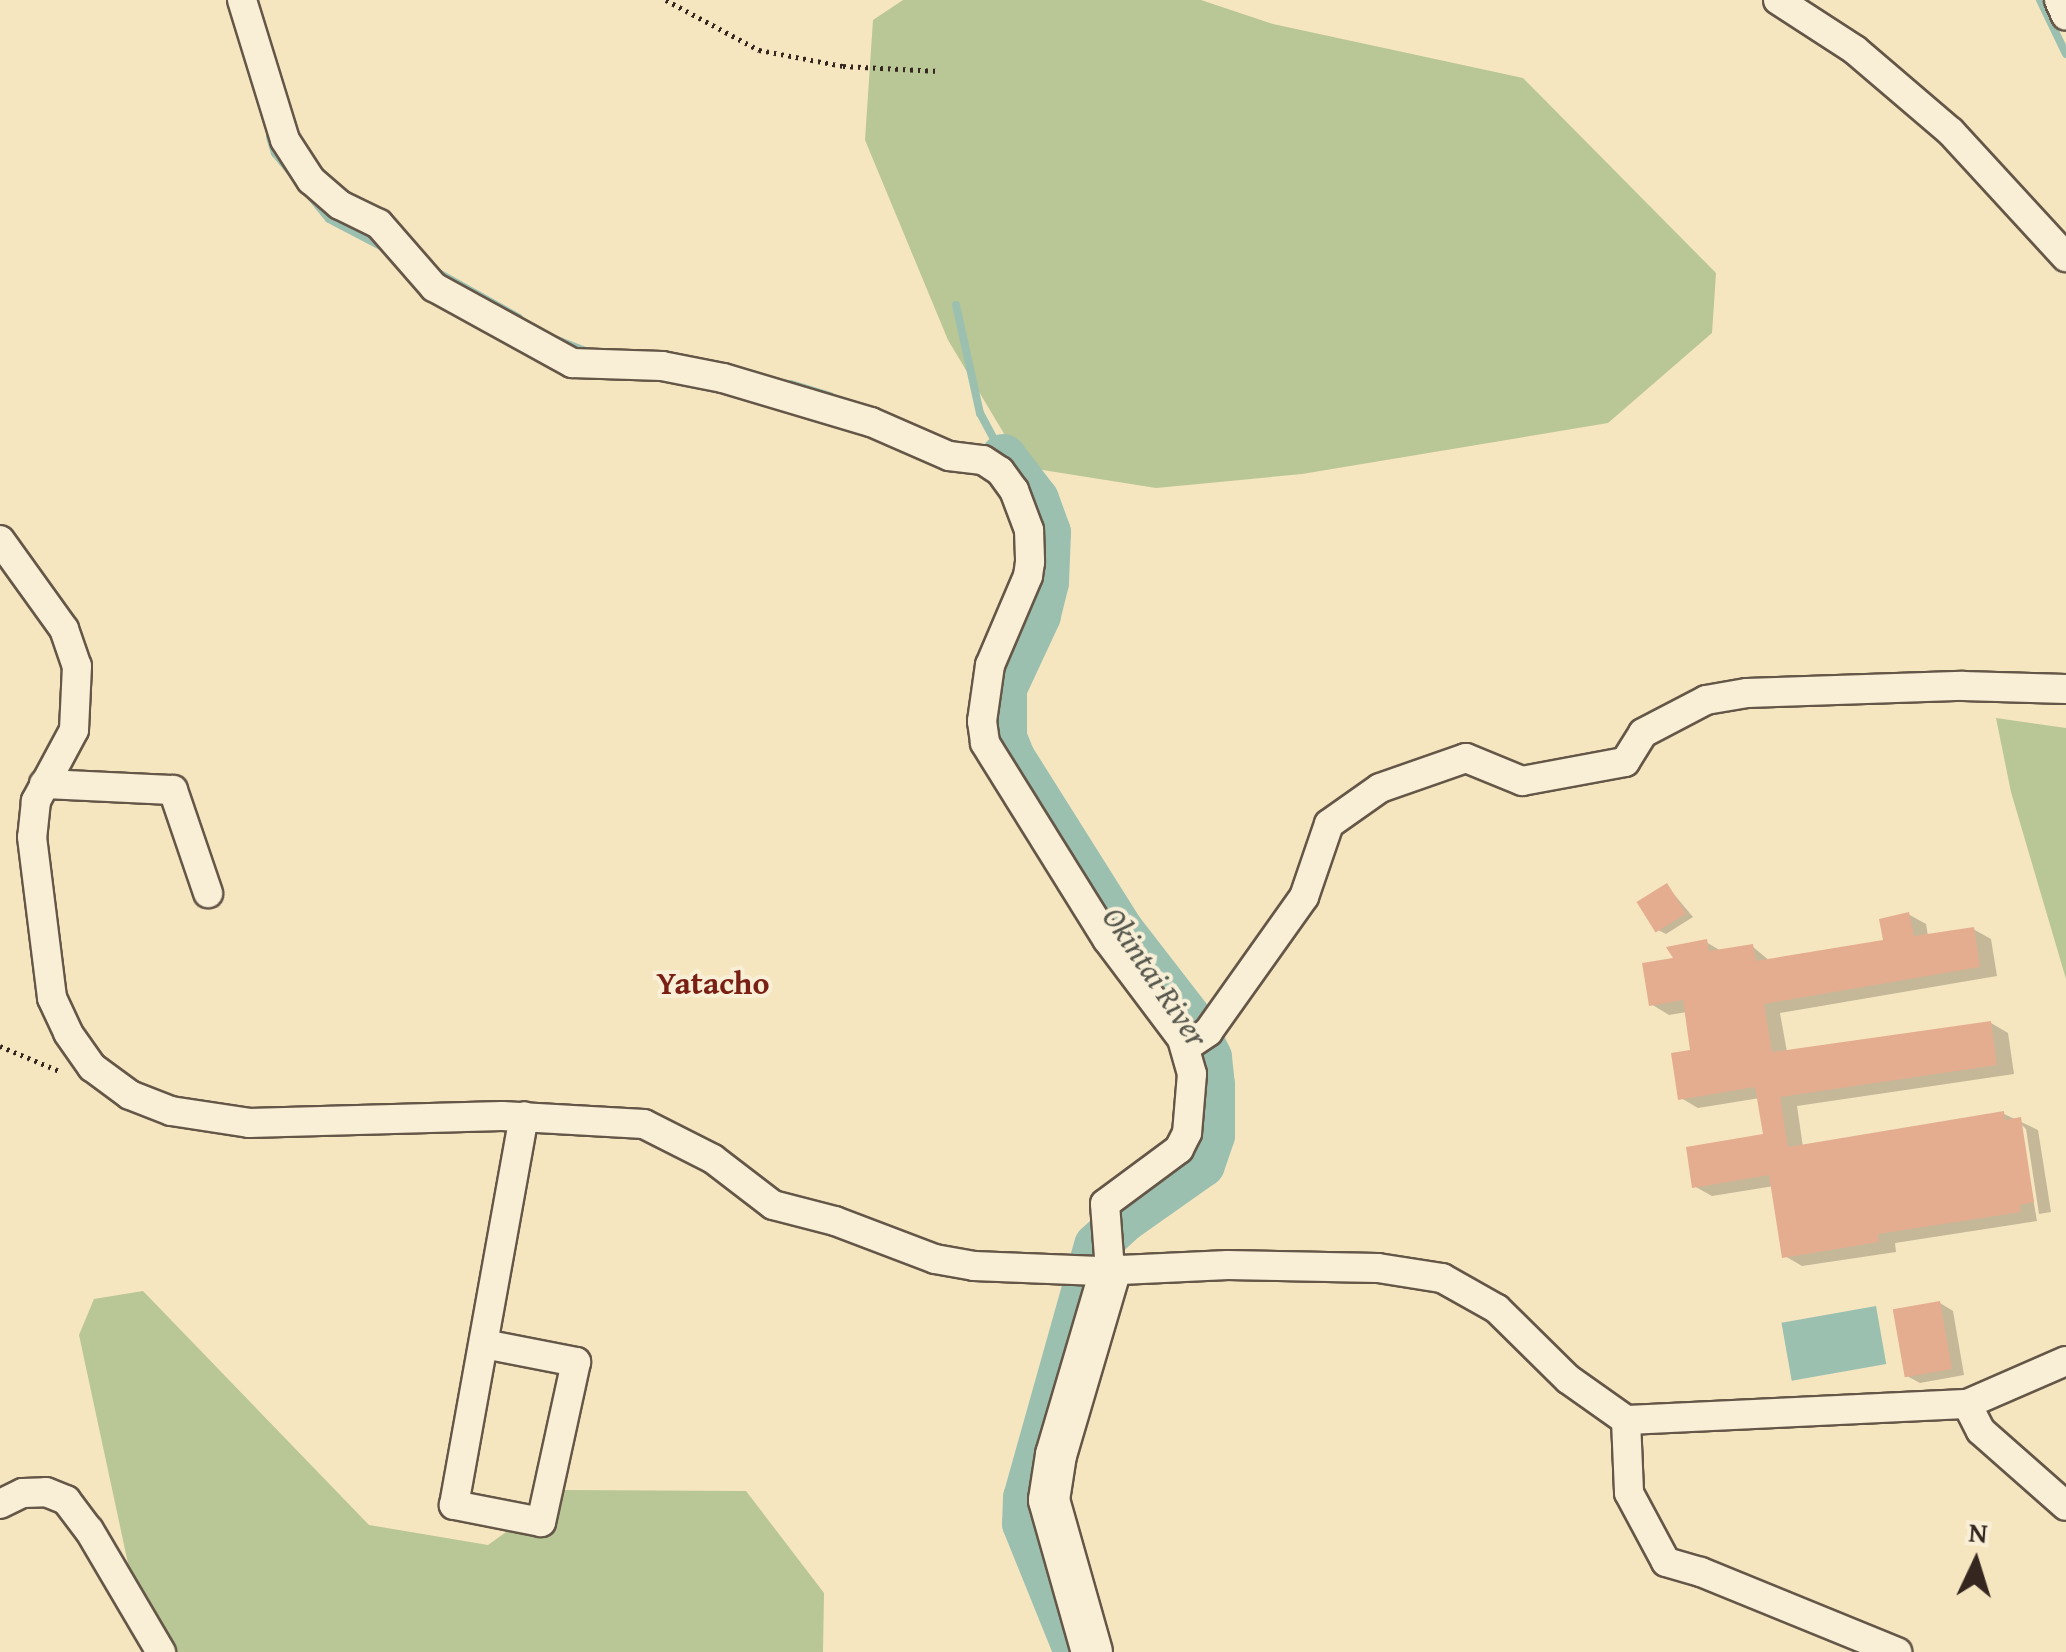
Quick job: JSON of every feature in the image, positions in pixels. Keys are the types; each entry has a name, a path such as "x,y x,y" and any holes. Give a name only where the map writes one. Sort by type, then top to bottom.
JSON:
{"street":[{"path":"242,0 285,140 324,194 366,216 389,235 434,287 572,363 686,368 871,422 938,452 983,460 1000,471 1022,505 1030,562 1028,576 990,665 982,721 985,743 1108,938 1197,1040"},
{"path":"1778,0 1854,50 1951,132 2066,257"},
{"path":"2059,0 2066,16"},
{"path":"0,540 64,629 78,666 74,730 66,753 36,801 32,837 52,998 68,1033 92,1068 130,1095 170,1111 249,1123 368,1116 448,1120 524,1116 644,1124 713,1159 774,1204 834,1221 935,1259 1100,1257 1209,1265 1378,1268 1442,1278 1498,1308 1568,1379 1626,1420 1967,1404 2066,1361"},
{"path":"1092,1652 1048,1500 1100,1257 1105,1204 1117,1191 1171,1156 1186,1133 1197,1040 1304,897 1329,824 1380,788 1466,758 1522,781 1625,762 1644,733 1706,700 1747,693 1963,686 2066,689"},
{"path":"44,784 173,790 208,894"},
{"path":"484,1344 576,1362 541,1522 454,1506 524,1116"},
{"path":"1967,1404 1982,1431 2066,1506"},
{"path":"1626,1420 1629,1493 1666,1562 1701,1572 1897,1652"},
{"path":"0,1504 23,1493 46,1492 66,1500 90,1530 161,1652"}],"path":[{"path":"666,0 759,50 842,66 939,71"}],"green space":[{"path":"903,0 1201,0 1273,24 1523,78 1716,273 1712,333 1608,423 1302,474 1156,488 1024,467 948,340 865,140 873,20"},
{"path":"1996,718 2066,728 2066,979 2011,792"},
{"path":"143,1291 369,1525 488,1545 565,1490 746,1491 824,1593 823,1652 167,1652 138,1610 79,1335 94,1299"}],"shaded area":[{"path":"1876,1306 1886,1364 1792,1381 1781,1323"}],"building":[{"path":"1667,883 1686,914 1656,933 1636,902"},
{"path":"1909,912 1914,936 1974,927 1980,967 1764,1004 1772,1052 1991,1021 1997,1065 1780,1097 1788,1147 2004,1111 2005,1120 2021,1117 2034,1202 2020,1205 2021,1212 1878,1234 1879,1242 1782,1258 1769,1175 1692,1188 1686,1147 1763,1134 1755,1087 1678,1100 1671,1053 1690,1050 1683,1000 1649,1006 1642,963 1673,958 1666,947 1707,939 1709,951 1753,944 1756,961 1883,940 1879,919"},
{"path":"1940,1301 1952,1369 1905,1377 1893,1309"}],"waterway":[{"path":"2040,0 2066,54"},
{"path":"270,137 275,153 329,219 390,251"},
{"path":"435,271 519,318"},
{"path":"956,305 980,413 1003,456"},
{"path":"557,340 586,351"},
{"path":"791,384 830,396"},
{"name":"Okintai River","path":"1003,456 1036,499 1048,532 1046,582 1038,615 1004,688 1004,737 1012,757 1121,930 1192,1022 1209,1057 1212,1084 1212,1135 1202,1164 1124,1219 1096,1245 1025,1497 1024,1523 1076,1652"}],"district":[{"name":"Yatacho","path":"713,983"}]}
